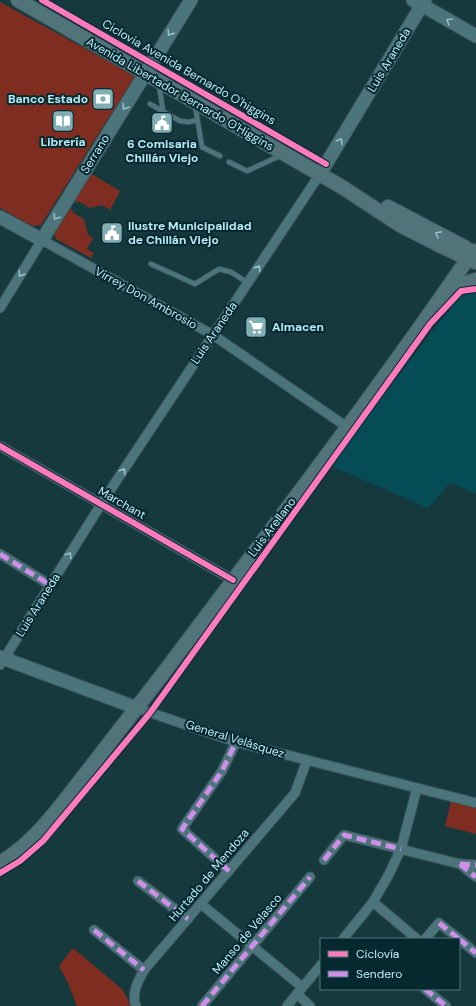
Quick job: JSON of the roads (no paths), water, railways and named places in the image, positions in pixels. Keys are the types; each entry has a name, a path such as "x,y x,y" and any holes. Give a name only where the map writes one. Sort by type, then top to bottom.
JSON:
{"main road":[{"name":"Avenida Libertador Bernardo O'Higgins","path":"18,0 342,187 375,200 474,255"},
{"name":"Luis Arellano","path":"0,863 25,846 44,826 137,708 474,255"},
{"path":"445,293 476,280"}],"street":[{"name":"Serrano","path":"0,308 191,0"},
{"path":"420,2 476,36"},
{"name":"Luis Araneda","path":"1,660 101,504 320,174 420,2"},
{"name":"Virrey Don Ambrosio","path":"0,217 213,335 347,427"},
{"name":"Marchant","path":"0,446 233,580"},
{"path":"0,554 50,585"},
{"name":"General Velásquez","path":"1,660 236,742 476,803"},
{"path":"229,871 182,829 222,771 236,742"},
{"name":"Hurtado de Mendoza","path":"136,1006 134,1000 137,982 144,970 295,793 307,760"},
{"path":"344,938 374,902 388,876 400,849 417,788"},
{"path":"324,860 344,835 460,864 476,865"},
{"path":"460,864 476,877"},
{"name":"Manso de Velasco","path":"202,1006 310,876"},
{"path":"138,882 188,919"},
{"path":"374,902 416,938"},
{"path":"201,904 252,946 300,991 310,1006"},
{"path":"427,938 439,923 458,938"},
{"path":"94,930 144,970"},
{"path":"460,940 476,953"},
{"path":"287,1006 320,966"},
{"path":"427,990 446,1006"}],"lane":[{"path":"159,81 163,111"},
{"path":"194,102 202,147 220,156"},
{"path":"150,104 182,122 198,120"},
{"path":"230,162 247,171 284,154"},
{"path":"151,264 195,284 219,269 231,272 248,283"}],"place":[{"name":"Banco Estado","path":"103,99"},
{"name":"Librería","path":"63,121"},
{"name":"6 Comisaria Chillán Viejo","path":"162,123"},
{"name":"Ilustre Municipalidad de Chillán Viejo","path":"112,233"},
{"name":"Almacen","path":"256,327"}]}
